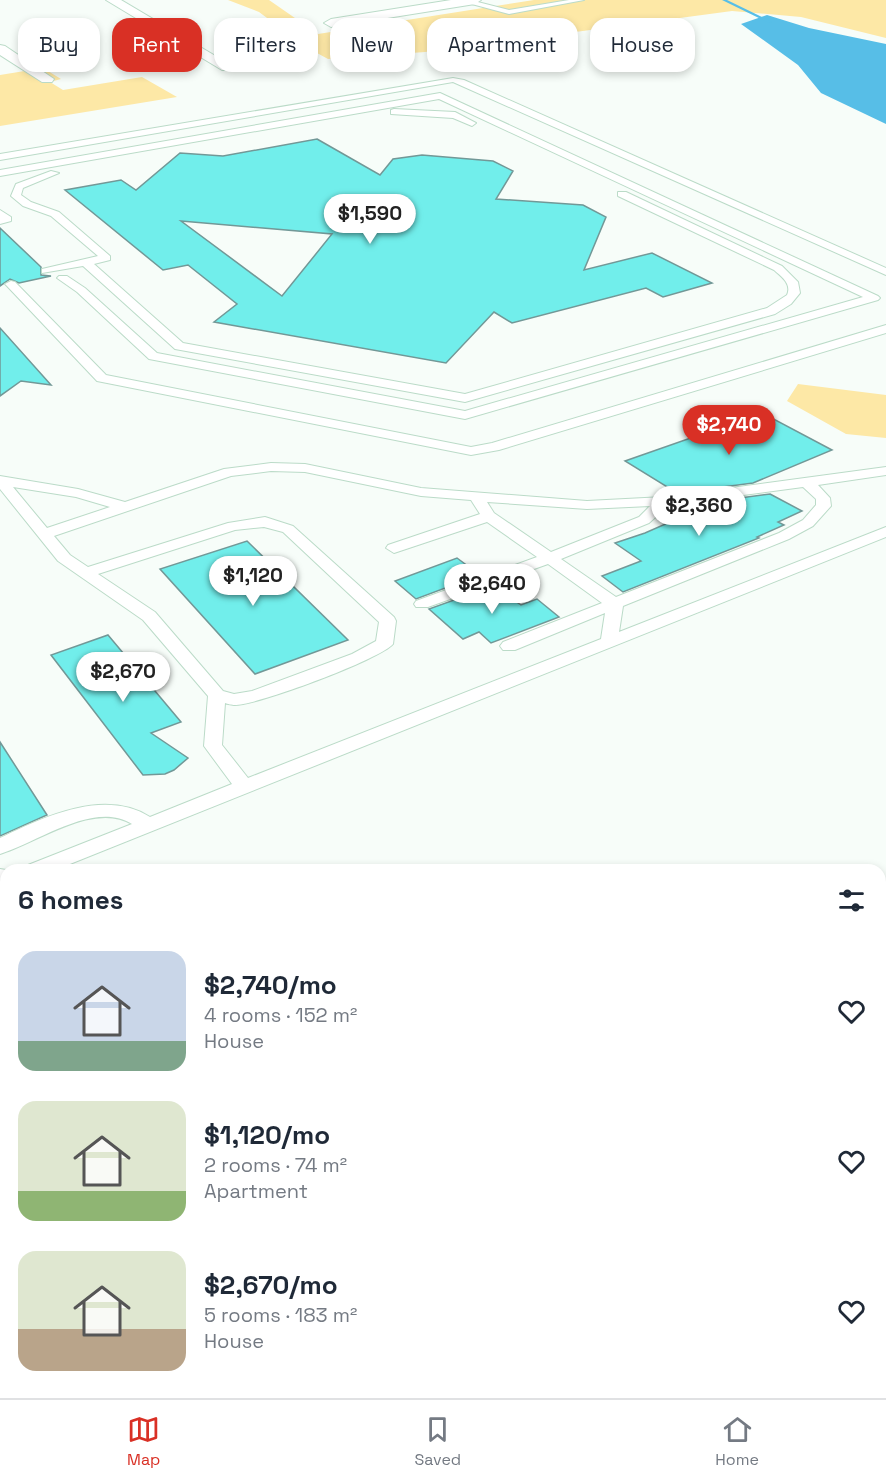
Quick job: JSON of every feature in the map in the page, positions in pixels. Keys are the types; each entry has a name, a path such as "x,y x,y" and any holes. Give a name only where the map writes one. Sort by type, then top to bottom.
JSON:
{"street":[{"path":"112,0 214,60"},
{"path":"365,18 473,1"},
{"path":"0,49 47,80"}],"lane":[{"path":"473,1 509,12 581,0"},
{"path":"0,157 453,80 886,272"},
{"path":"0,173 440,96 874,298 465,415 153,356 81,290 63,278"},
{"path":"46,271 106,258 55,214 21,201 16,192 19,186 38,177 69,169 397,111 455,115 778,268 795,284 796,292 792,299 771,311 465,398 179,346 87,263"},
{"path":"0,213 7,219 0,220"},
{"path":"11,284 102,378 471,451 494,447 886,328"},
{"path":"44,534 229,472 271,466 305,468 421,492 587,505 664,501 886,471"},
{"path":"0,480 78,493 124,506"},
{"path":"0,480 64,558 85,573 149,616 217,695 234,700 256,696 358,658 384,644 388,621 288,529 265,522 232,526 85,573"},
{"path":"509,646 784,536 808,523 824,506 823,498 807,482"},
{"path":"476,497 489,516 615,604"},
{"path":"422,604 550,558 644,520 664,501"},
{"path":"394,548 489,516"},
{"path":"50,864 886,532"},
{"path":"609,642 615,604"},
{"path":"217,695 213,746 244,786"},
{"path":"0,847 79,814 98,809 125,811 141,818 149,825"}],"shaded area":[{"path":"228,0 269,0 295,18 267,18 259,12"},
{"path":"534,0 886,0 886,38 801,17 732,11 680,18 590,18 590,30 578,32 578,18 427,18 427,52 415,53 415,19"},
{"path":"330,32 330,59 318,54 318,34"},
{"path":"18,72 50,72 61,79 50,82 63,90 142,77 177,97 0,126 0,75"},
{"path":"798,384 886,395 886,438 846,434 787,401"}],"water":[{"path":"767,15 809,28 886,44 886,124 821,93 798,65 741,24"}],"building":[{"path":"317,139 380,175 393,159 422,155 493,161 513,171 496,199 583,205 606,217 584,270 652,253 712,283 663,297 646,288 512,323 494,312 446,363 214,322 237,304 188,265 163,270 65,190 121,180 136,190 180,153 223,156","holes":["181,221 332,234 282,296"]},
{"path":"0,228 41,267 41,275 51,276 19,283 10,279 0,286"},
{"path":"0,328 51,385 21,381 0,396"},
{"path":"762,413 832,450 753,483 677,493 625,461"},
{"path":"770,494 802,511 778,522 784,525 757,537 759,538 623,592 602,576 641,561 615,543 645,533 702,508 695,504"},
{"path":"247,541 348,640 255,674 160,569"},
{"path":"457,558 480,575 416,599 395,581"},
{"path":"493,586 521,605 537,599 559,617 491,643 479,632 463,639 429,609"},
{"path":"108,635 181,722 151,733 188,758 174,770 165,774 143,775 51,655"},
{"path":"0,742 47,815 0,836"}],"waterway":[{"path":"724,0 770,22"}]}
